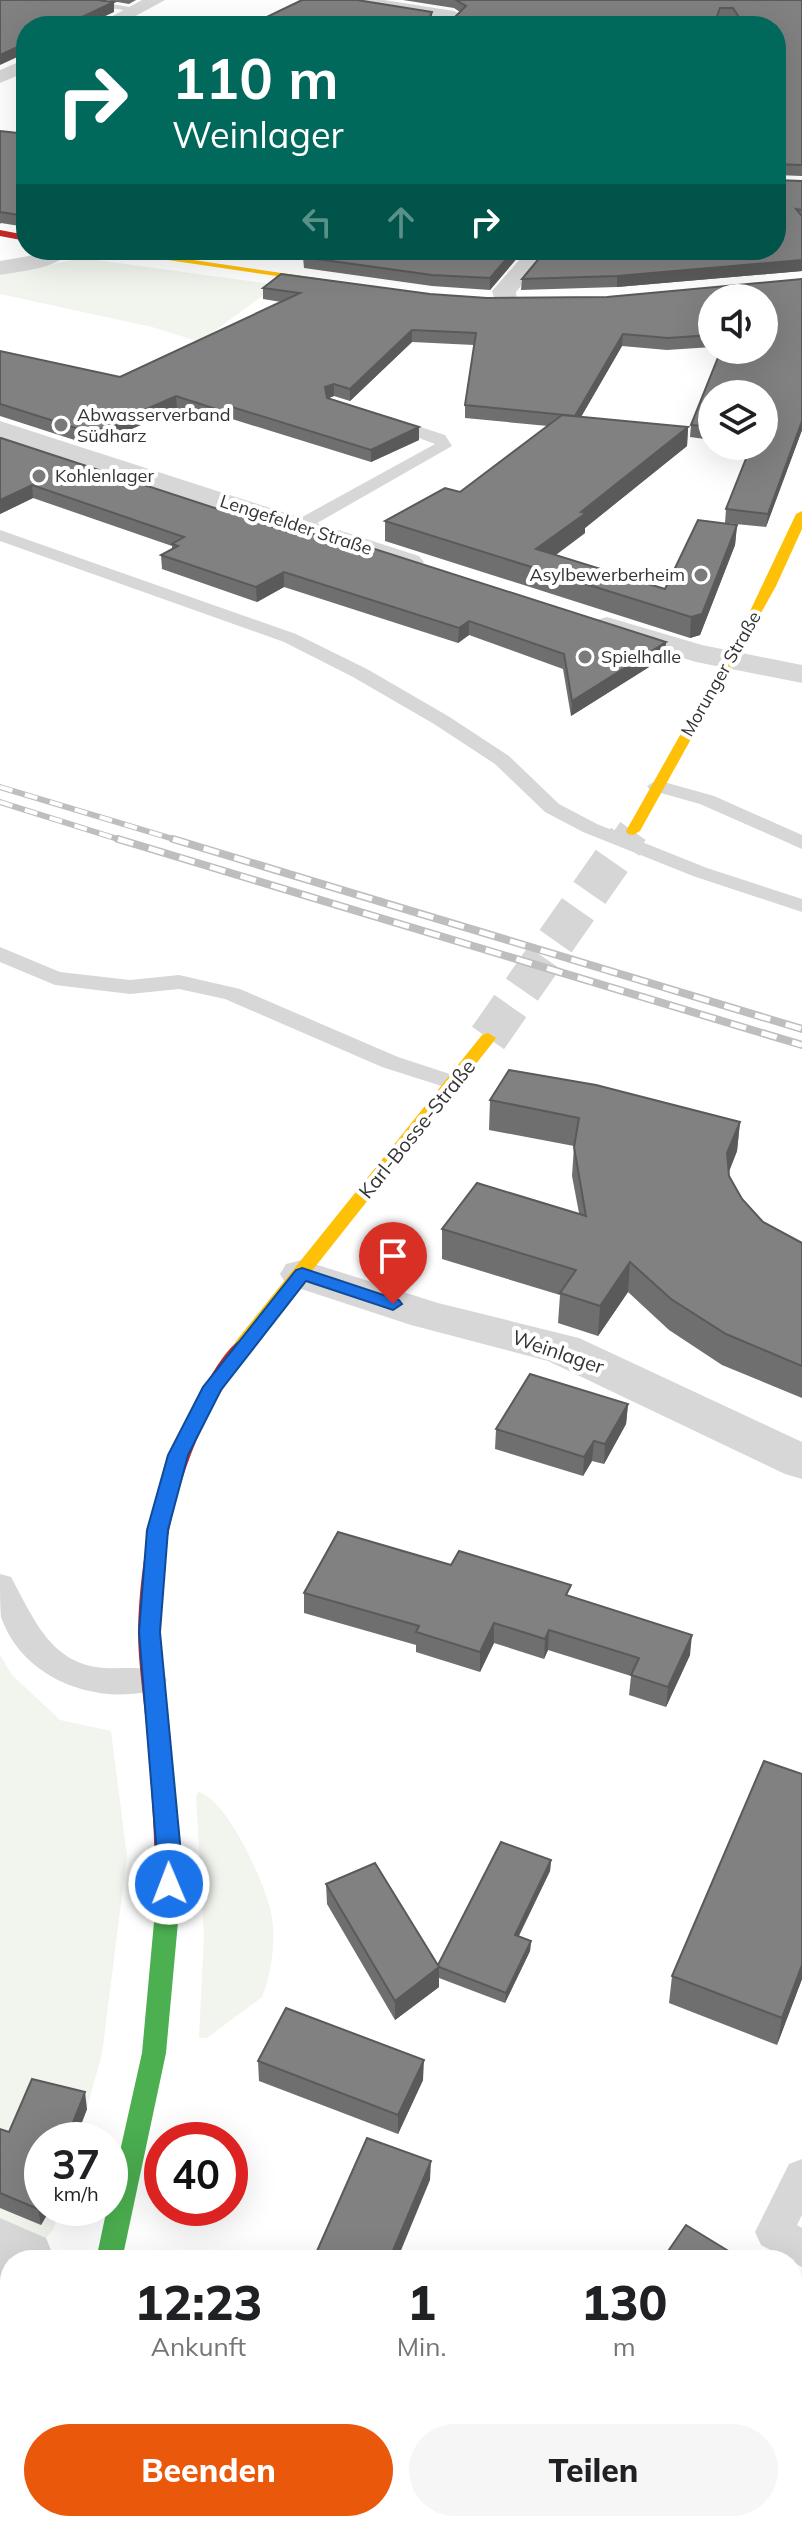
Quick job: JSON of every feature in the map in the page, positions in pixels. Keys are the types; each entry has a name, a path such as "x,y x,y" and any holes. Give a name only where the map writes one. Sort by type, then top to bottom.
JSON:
{"street":[{"path":"123,16 156,0"},
{"path":"350,0 426,16"},
{"path":"0,268 39,260"},
{"path":"178,260 352,284"},
{"path":"504,301 504,291 531,260"},
{"name":"Lengefelder Straße","path":"0,429 430,569"},
{"name":"Morunger Straße","path":"633,831 731,661 786,557 802,514"},
{"path":"586,619 731,661 802,674"},
{"name":"Karl-Bosse-Straße","path":"111,2250 154,2053 169,1901 168,1843 149,1632 155,1549 165,1492 178,1455 213,1387 488,1038"},
{"name":"Weinlager","path":"302,1274 418,1312 563,1349 802,1462"}],"lane":[{"path":"61,0 137,9"},
{"path":"299,526 444,446 439,438 374,417"},
{"path":"0,535 290,638 360,673 453,728 502,760 552,808 590,828 700,872 802,906"},
{"path":"657,786 707,800 802,843"},
{"path":"0,954 55,978 130,987 179,982 232,994 390,1062 454,1083"},
{"path":"0,1585 25,1636 60,1669 79,1678 101,1682 151,1680"},
{"path":"802,2176 774,2232 802,2249"}],"shaded area":[{"path":"72,260 96,260 277,285 200,342 152,327 0,294 0,275"},
{"path":"0,1655 12,1675 60,1720 111,1731 127,1856 102,2054 83,2122 24,2122 24,2226 54,2226 36,2250 0,2250"},
{"path":"198,1792 210,1798 234,1827 263,1887 273,1927 272,1958 262,1997 207,2038 199,2038 204,1936"}],"building":[{"path":"0,0 114,2 84,16 16,16 16,48 0,55"},
{"path":"302,0 357,0 432,12 430,16 269,16"},
{"path":"456,0 802,0 802,165 786,164 786,16 738,16 733,8 720,8 717,16 456,16 466,6"},
{"path":"0,131 16,133 16,214 0,212"},
{"path":"786,180 802,181 802,210 796,209 802,216 802,260 617,276 522,279 538,260 786,260"},
{"path":"324,260 505,260 490,278 432,275"},
{"path":"281,274 430,294 487,298 607,297 698,289 698,336 668,338 623,334 575,416 465,405 476,333 412,330 350,389 334,384 325,387 327,398 419,427 371,450 232,407 222,411 176,396 92,433 0,404 0,351 120,377 300,293 263,288"},
{"path":"802,279 802,421 768,514 726,509 745,460 778,460 778,380 709,380 715,364 778,364 778,284 748,284"},
{"path":"698,408 698,426 691,425"},
{"path":"562,415 688,427 581,512 586,513 536,549 665,589 698,520 737,525 702,614 691,617 385,521 445,488 460,492"},
{"path":"1,438 291,533 298,529 351,545 356,543 666,642 572,701 564,654 469,621 459,628 284,572 256,587 161,555 178,546 172,544 184,537 32,485 0,500"},
{"path":"509,1070 596,1085 740,1122 727,1153 729,1176 742,1199 763,1222 802,1243 802,1366 726,1334 671,1299 630,1262 600,1306 560,1293 576,1270 442,1229 477,1183 586,1216 574,1147 579,1118 490,1100"},
{"path":"530,1374 628,1404 605,1444 594,1441 584,1457 496,1429"},
{"path":"338,1532 451,1565 459,1551 571,1585 566,1595 692,1635 668,1687 631,1675 639,1658 549,1630 545,1639 494,1623 480,1652 416,1632 419,1626 304,1593"},
{"path":"764,1761 802,1774 802,1965 782,2018 672,1976"},
{"path":"501,1842 551,1860 515,1935 531,1941 506,1993 438,1965"},
{"path":"375,1863 439,1967 395,2001 326,1884"},
{"path":"286,2008 424,2060 398,2115 258,2061"},
{"path":"32,2079 85,2092 73,2122 24,2122 24,2203 0,2193 0,2129 9,2132"},
{"path":"367,2138 431,2161 393,2250 317,2250"},
{"path":"686,2225 727,2250 669,2250"}],"tunnel":[{"path":"626,841 633,831"},
{"path":"488,1038 627,839"}],"railway":[{"path":"0,787 180,841"},
{"path":"0,802 124,841"},
{"path":"118,839 802,1045"},
{"path":"173,839 802,1029"}],"traffic: fast":[{"path":"111,2250 154,2053 167,1911"}],"traffic: slow":[{"path":"178,260 338,282"},
{"path":"633,831 758,609 802,514"},
{"path":"243,1345 488,1038"}],"traffic: jam":[{"path":"0,233 16,236"},
{"path":"167,1911 165,1816 149,1641 156,1553 162,1515 185,1444 200,1410 243,1345"}],"place":[{"name":"Abwasserverband Südharz","path":"61,425"},
{"name":"Kohlenlager","path":"39,476"},
{"name":"Asylbewerberheim","path":"701,575"},
{"name":"Spielhalle","path":"585,657"}],"route":[{"path":"169,1884 149,1632 158,1530 165,1492 178,1455 213,1387 232,1359 302,1274 393,1304"}]}
